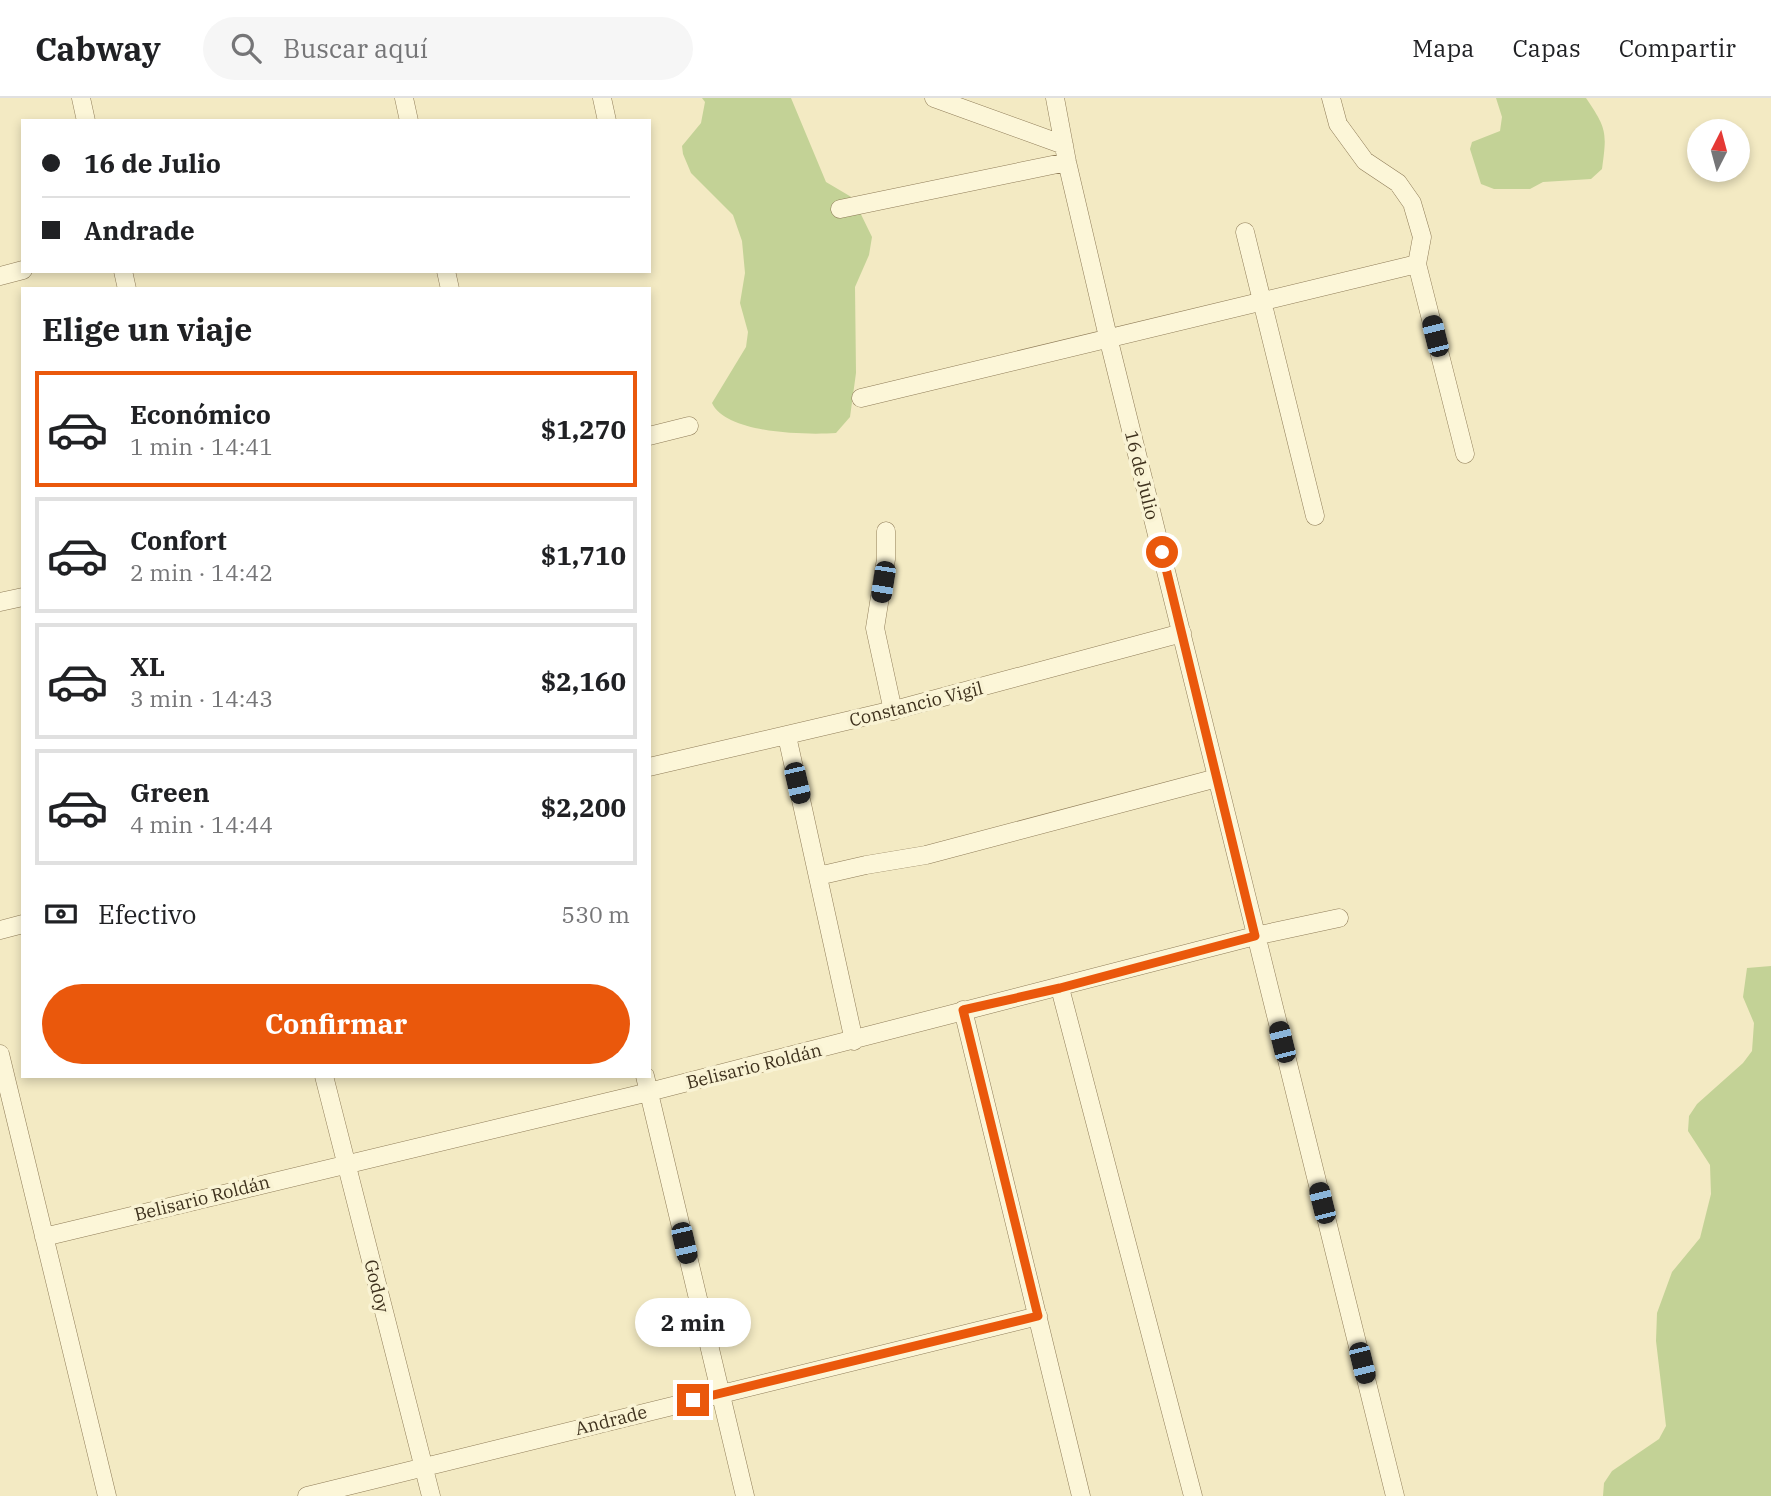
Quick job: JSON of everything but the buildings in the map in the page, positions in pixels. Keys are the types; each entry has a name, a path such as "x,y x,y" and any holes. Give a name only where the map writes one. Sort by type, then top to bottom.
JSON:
{"street":[{"path":"80,98 85,119"},
{"path":"404,98 409,119"},
{"path":"602,98 607,119"},
{"path":"934,98 1066,154"},
{"name":"16 de Julio","path":"1055,98 1108,337 1395,1496"},
{"path":"1331,98 1338,124 1365,161 1398,183 1412,203 1422,237 1417,264 1465,454"},
{"path":"840,209 1066,154"},
{"path":"1245,232 1315,516"},
{"path":"862,398 1417,264"},
{"path":"0,276 21,271"},
{"path":"651,436 690,426"},
{"path":"886,531 886,559 875,628 893,711"},
{"path":"0,602 21,597"},
{"name":"Constancio Vigil","path":"651,766 893,711 1182,633"},
{"path":"787,736 854,1041"},
{"path":"818,876 926,855 1217,778"},
{"name":"Belisario Roldán","path":"44,1237 346,1163 647,1084 854,1041 963,1010 1060,988 1255,936 1339,918"},
{"path":"0,930 21,925"},
{"path":"1060,988 1193,1496"},
{"path":"963,1010 1081,1496"},
{"path":"0,1054 107,1496"},
{"name":"Godoy","path":"325,1078 431,1496"},
{"path":"647,1084 746,1496"},
{"name":"Andrade","path":"307,1496 1038,1316"}],"green space":[{"path":"702,98 791,98 826,182 853,198 872,237 869,255 855,287 856,373 850,417 836,433 788,433 750,427 720,413 712,403 746,347 748,332 740,303 745,273 742,241 733,215 691,173 683,154 682,146 701,123 705,102"},
{"path":"1496,98 1586,98 1604,131 1602,169 1591,179 1543,182 1530,189 1494,189 1481,184 1470,149 1472,142 1500,131 1502,117"},
{"path":"1771,966 1771,1496 1603,1496 1604,1483 1612,1471 1659,1439 1666,1426 1656,1341 1657,1313 1672,1272 1700,1238 1711,1194 1710,1165 1688,1131 1689,1116 1697,1104 1743,1063 1752,1051 1754,1023 1743,997 1747,968"}],"route":[{"path":"693,1400 1038,1316 963,1010 1060,988 1255,936 1162,552"}]}
